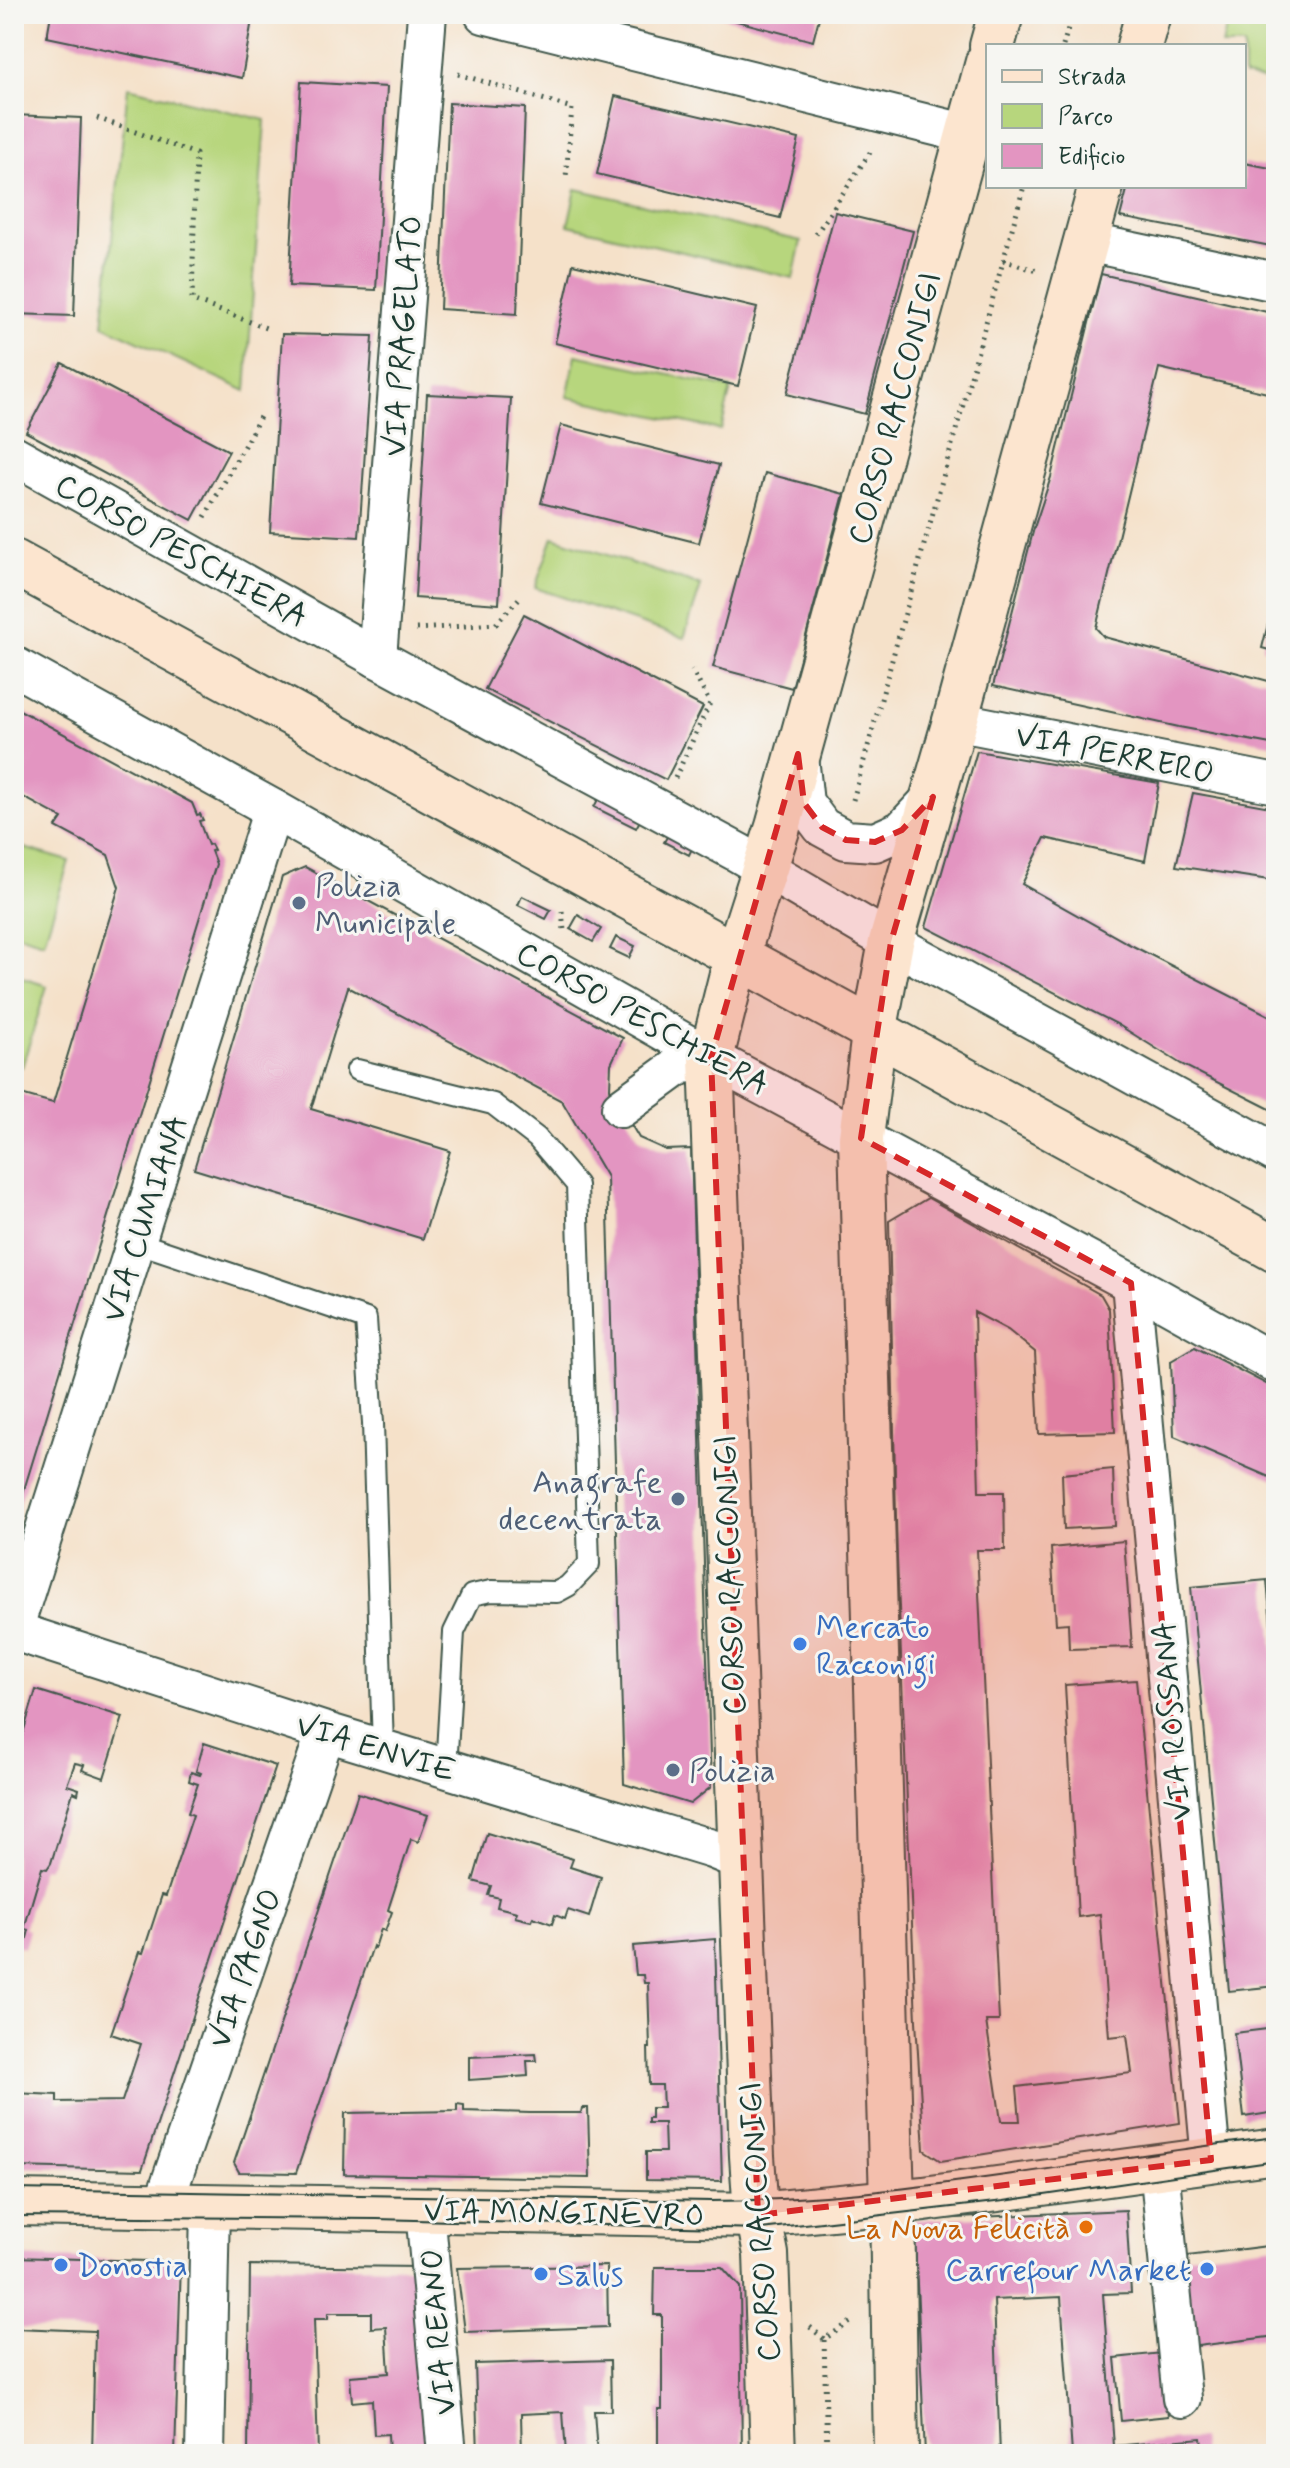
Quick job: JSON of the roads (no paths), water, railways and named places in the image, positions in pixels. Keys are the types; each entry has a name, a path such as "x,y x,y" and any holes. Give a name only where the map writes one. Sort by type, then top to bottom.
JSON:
{"street":[{"name":"VIA PRAGELATO","path":"377,658 427,14"},
{"path":"484,14 968,134"},
{"path":"993,44 1001,14"},
{"path":"1140,44 1148,14"},
{"name":"CORSO RACCONIGI","path":"773,2454 766,2254 758,2215 752,2156 711,1058 736,958 798,754 986,69"},
{"name":"CORSO RACCONIGI","path":"896,2454 892,2201 861,1138 874,1033 891,942 955,721 1100,188"},
{"path":"1086,242 1276,282"},
{"name":"CORSO PESCHIERA","path":"14,455 1276,1153"},
{"path":"14,562 1276,1250"},
{"name":"CORSO PESCHIERA","path":"14,666 711,1058 1276,1364"},
{"name":"VIA PERRERO","path":"955,721 1276,784"},
{"name":"CORSO RACCONIGI","path":"798,754 804,803 822,827 846,840 875,842 902,830 933,797"},
{"name":"VIA CUMIANA","path":"14,1629 273,809"},
{"path":"621,1108 680,1065 711,1058"},
{"name":"VIA ROSSANA","path":"1131,1283 1211,2160"},
{"name":"VIA ENVIE","path":"14,1629 326,1732 712,1849 739,1860"},
{"name":"VIA PAGNO","path":"163,2205 326,1732"},
{"name":"VIA MONGINEVRO","path":"14,2203 758,2215 892,2201 1276,2151"},
{"path":"1159,2167 1182,2398"},
{"path":"205,2454 210,2206"},
{"name":"VIA REANO","path":"425,2210 447,2454"}],"lane":[{"path":"357,1070 493,1104 537,1138 577,1185 589,1564 568,1586 557,1592 491,1591 472,1595 454,1632 446,1769"},
{"path":"136,1242 366,1319 373,1423 383,1749"}],"tram line":[{"path":"14,2189 711,2201 782,2199 923,2186 1276,2137"},
{"path":"14,2216 377,2219 761,2229 1004,2201 1276,2161"}],"place":[{"name":"Polizia Municipale","path":"299,903"},
{"name":"Anagrafe decentrata","path":"678,1499"},
{"name":"Mercato Racconigi","path":"800,1644"},
{"name":"Polizia","path":"673,1770"},
{"name":"La Nuova Felicità","path":"1086,2227"},
{"name":"Donostia","path":"61,2265"},
{"name":"Carrefour Market","path":"1207,2269"},
{"name":"Salus","path":"541,2274"}]}
